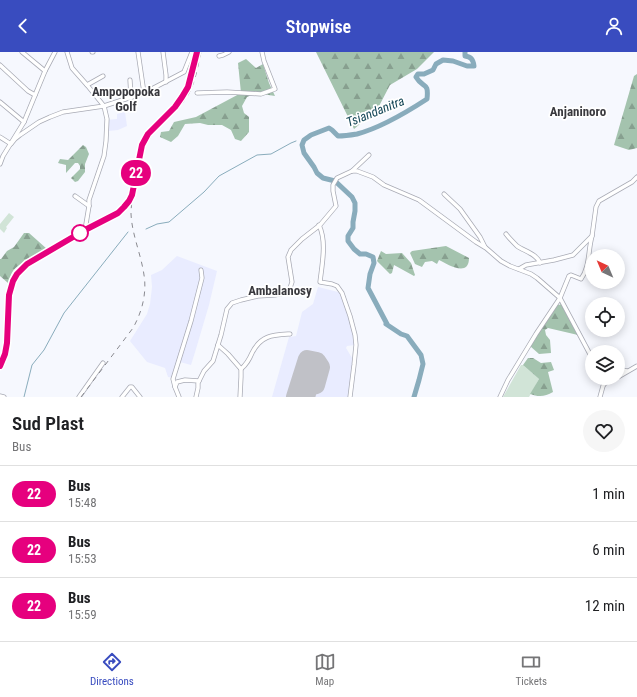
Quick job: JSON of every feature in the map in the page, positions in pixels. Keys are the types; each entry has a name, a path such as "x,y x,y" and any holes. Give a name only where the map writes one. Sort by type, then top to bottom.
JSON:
{"main road":[{"path":"0,366 6,349 9,295 13,281 17,274 27,264 85,230 118,213 129,201 132,195 142,145 148,134 175,107 188,87 197,52"}],"street":[{"path":"22,52 45,71"},
{"path":"0,164 3,156 24,122 45,71 56,52"},
{"path":"67,52 72,68 104,106 107,124 104,156 88,200 89,206 85,230"},
{"path":"138,52 144,94"},
{"path":"163,52 166,82"},
{"path":"11,144 20,135 39,122 63,112 104,106 144,94 184,72 192,52"},
{"path":"219,56 229,52"},
{"path":"197,93 227,92 261,94 275,89 262,52"},
{"path":"0,65 28,91 35,95"},
{"path":"87,85 103,76"},
{"path":"130,80 131,98"},
{"path":"0,102 24,122"},
{"path":"0,137 11,144"},
{"path":"196,397 198,383 204,371 213,361 227,309 232,303 241,300 258,296 284,293 290,288 292,282 288,257 291,250 319,226 336,206 333,185 337,178 352,171 369,155"},
{"path":"352,171 357,171 372,177 384,185 418,200 486,248 501,262 531,274 537,278 560,298 586,345"},
{"path":"500,397 508,380 560,298 569,276 571,275 581,279 585,273 596,207 599,201 637,178"},
{"path":"444,194 460,209 486,248"},
{"path":"75,196 89,206"},
{"path":"319,226 322,232 323,247 320,282 337,286 342,293 356,335 350,397"},
{"path":"506,234 519,247 539,260 540,263"},
{"path":"519,269 526,265 572,255 592,236"},
{"path":"476,242 480,237"},
{"path":"179,397 173,379 191,321 202,278 201,270"},
{"path":"241,369 247,364 257,345 262,340 272,335 290,334"},
{"path":"218,345 241,369 242,377 240,397"},
{"path":"79,397 103,363"},
{"path":"625,373 637,366"},
{"path":"175,386 177,382 185,380 199,381"},
{"path":"600,397 604,385"},
{"path":"122,397 130,387 132,387 140,397"},
{"path":"0,396 4,397"}],"shaded area":[{"path":"125,112 127,126 118,130 108,131 107,120 117,119 117,114"},
{"path":"177,256 217,271 209,305 191,365 180,362 175,378 168,377 165,368 147,362 130,341 147,314 152,287 151,275 162,270"},
{"path":"318,287 342,293 355,335 355,345 347,346 346,348 354,365 350,397 272,397 289,337 296,336 302,312 313,304"}],"green space":[{"path":"316,52 434,52 417,69 390,85 377,110 354,129"},
{"path":"246,59 256,68 263,64 275,96 256,93 247,97 242,106 244,113 249,117 249,132 241,141 235,139 231,130 222,125 208,125 200,123 185,124 178,136 171,142 160,137 161,132 169,131 174,122 196,117 241,93 238,63"},
{"path":"637,74 637,148 629,150 614,145 634,76"},
{"path":"83,145 86,147 89,154 85,164 85,172 78,181 75,182 71,178 80,169 78,163 75,163 66,173 66,165 58,163 60,159 68,160"},
{"path":"9,213 14,217 6,227 7,228 4,233 0,229 0,224"},
{"path":"24,233 29,233 47,249 29,258 16,267 8,283 0,276 0,259 7,251 14,247"},
{"path":"446,246 469,258 468,264 465,267 457,268 439,260 437,264 432,261 425,262 422,267 415,264 410,253 412,251"},
{"path":"381,251 386,254 402,253 411,263 415,275 414,276 394,265 392,273 390,274 377,261"},
{"path":"561,304 578,335 548,328 545,330 546,335 550,340 551,353 539,354 530,346 557,305"},
{"path":"528,358 533,358 541,363 551,362 554,370 548,372 553,392 542,396 530,394 539,379 523,365"},
{"path":"521,365 523,365 539,379 529,397 503,397"}],"waterway":[{"name":"Tsiandanitra","path":"414,397 423,364 421,355 407,336 401,334 386,324 368,288 370,274 374,263 373,257 366,254 360,254 348,241 348,236 353,228 355,203 352,197 335,181 323,178 317,173 304,153 302,145 304,140 311,135 329,128 338,136 357,134 375,128 402,114 427,99 426,87 416,77 418,74 424,74 433,70 436,64 443,60 453,61 467,66 474,66 471,59 465,56 465,52"},
{"path":"146,229 157,224 169,222 204,192 219,176 257,155 271,154 296,141"},
{"path":"24,397 32,365 44,350 64,313 128,232"}],"runway":[{"path":"295,397 307,359 317,361 321,367 316,385 309,387 306,397"}],"railway":[{"path":"81,397 133,328 139,316 144,295 145,282 131,214 132,200 142,154 150,137 188,96 195,78 201,52"}],"bus line":[{"name":"22","path":"0,366 5,354 7,343 10,289 17,274 27,264 85,230 118,213 129,201 132,195 142,145 153,128 175,107 188,87 197,52"}],"district":[{"name":"Ampopopoka Golf","path":"126,98"},
{"name":"Anjaninoro","path":"578,111"},
{"name":"Ambalanosy","path":"280,290"}]}
